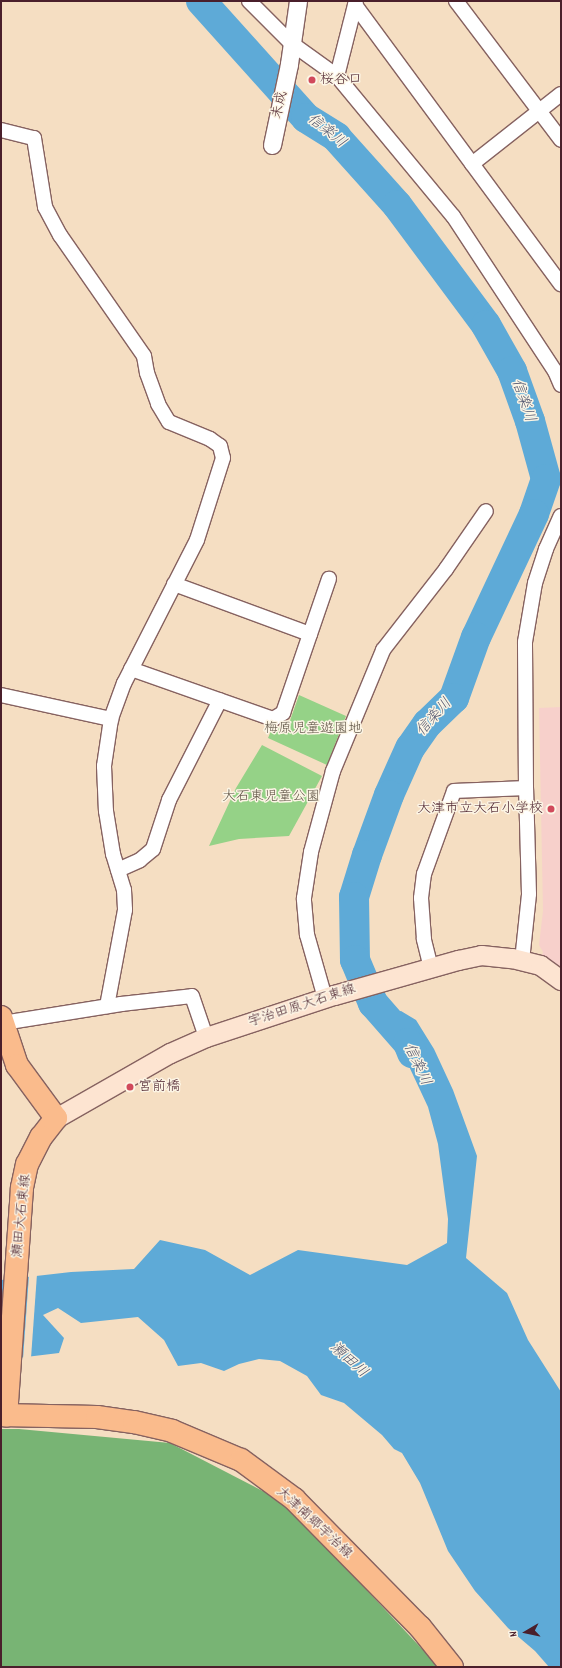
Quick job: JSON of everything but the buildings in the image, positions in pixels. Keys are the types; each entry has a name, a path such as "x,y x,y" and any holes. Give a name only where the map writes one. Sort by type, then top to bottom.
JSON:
{"main road":[{"name":"宇治田原大石東線","path":"56,1118 170,1053 206,1037 330,997 425,969 481,956 512,958 540,965 561,980"},
{"path":"2,1020 17,1065 56,1118"},
{"name":"瀬田大石東線","path":"5,1410 22,1188 27,1164 41,1137 56,1118"},
{"name":"大津南郷宇治線","path":"5,1410 98,1417 134,1422 172,1431 241,1460 294,1499 420,1627 452,1667"}],"street":[{"path":"249,1 291,43 337,76 453,216 558,368 561,385"},
{"name":"未成","path":"272,145 289,64 298,1"},
{"path":"456,1 561,140"},
{"path":"337,76 356,3"},
{"path":"356,3 561,284"},
{"path":"472,164 561,94"},
{"path":"1,130 34,138 45,207 60,235 144,356 147,373 158,404 169,422 210,439 220,446 223,458 197,540 124,683 111,719 104,766 106,811 113,854 124,890 126,910 107,1006"},
{"path":"330,997 307,935 304,898 311,852 333,771 383,650 446,570 486,511"},
{"path":"522,961 529,894 524,673 525,642 528,616 535,583 546,549 561,516"},
{"path":"131,669 273,718 282,714 329,579"},
{"path":"174,584 310,634"},
{"path":"1,695 111,719"},
{"path":"118,870 140,860 153,849 169,800 220,700"},
{"path":"425,969 421,898 424,874 454,791 526,788"},
{"path":"2,1020 192,996 206,1037"}],"shaded area":[{"name":"大津市立大石小学校","path":"561,707 561,970 541,958 543,952 539,945 543,911 539,708"}],"green space":[{"name":"梅原児童遊園地","path":"299,695 346,716 327,765 268,738 273,726 287,729"},
{"name":"大石東児童公園","path":"262,745 322,776 289,836 239,839 209,846 236,788"},
{"path":"1,1429 19,1429 170,1443 284,1502 439,1667 1,1667"}],"water":[{"name":"瀬田川","path":"401,1011 416,1020 434,1049 453,1090 477,1156 466,1258 507,1293 528,1340 561,1392 561,1667 549,1667 535,1651 508,1628 475,1591 448,1551 420,1483 402,1453 394,1449 382,1435 344,1403 321,1395 307,1376 280,1361 259,1359 239,1364 224,1371 201,1363 178,1366 164,1340 138,1317 81,1323 58,1308 43,1315 64,1338 59,1353 1,1360 1,1280 71,1272 134,1269 160,1240 205,1250 250,1275 298,1250 407,1265 447,1243 448,1219 438,1144 428,1107 385,1015"}],"pier":[{"path":"37,1274 31,1358 23,1359 29,1275"}],"waterway":[{"name":"信楽川","path":"201,1 306,118 336,137 397,205 486,325 512,371 530,421 546,479 534,514 476,637 454,698 427,724 410,748 389,795 367,855 354,897 355,960 373,1003 408,1043 412,1053"}],"place":[{"name":"桜谷口","path":"312,80"},
{"name":"大津市立大石小学校","path":"551,809"},
{"name":"宮前橋","path":"130,1087"}]}
